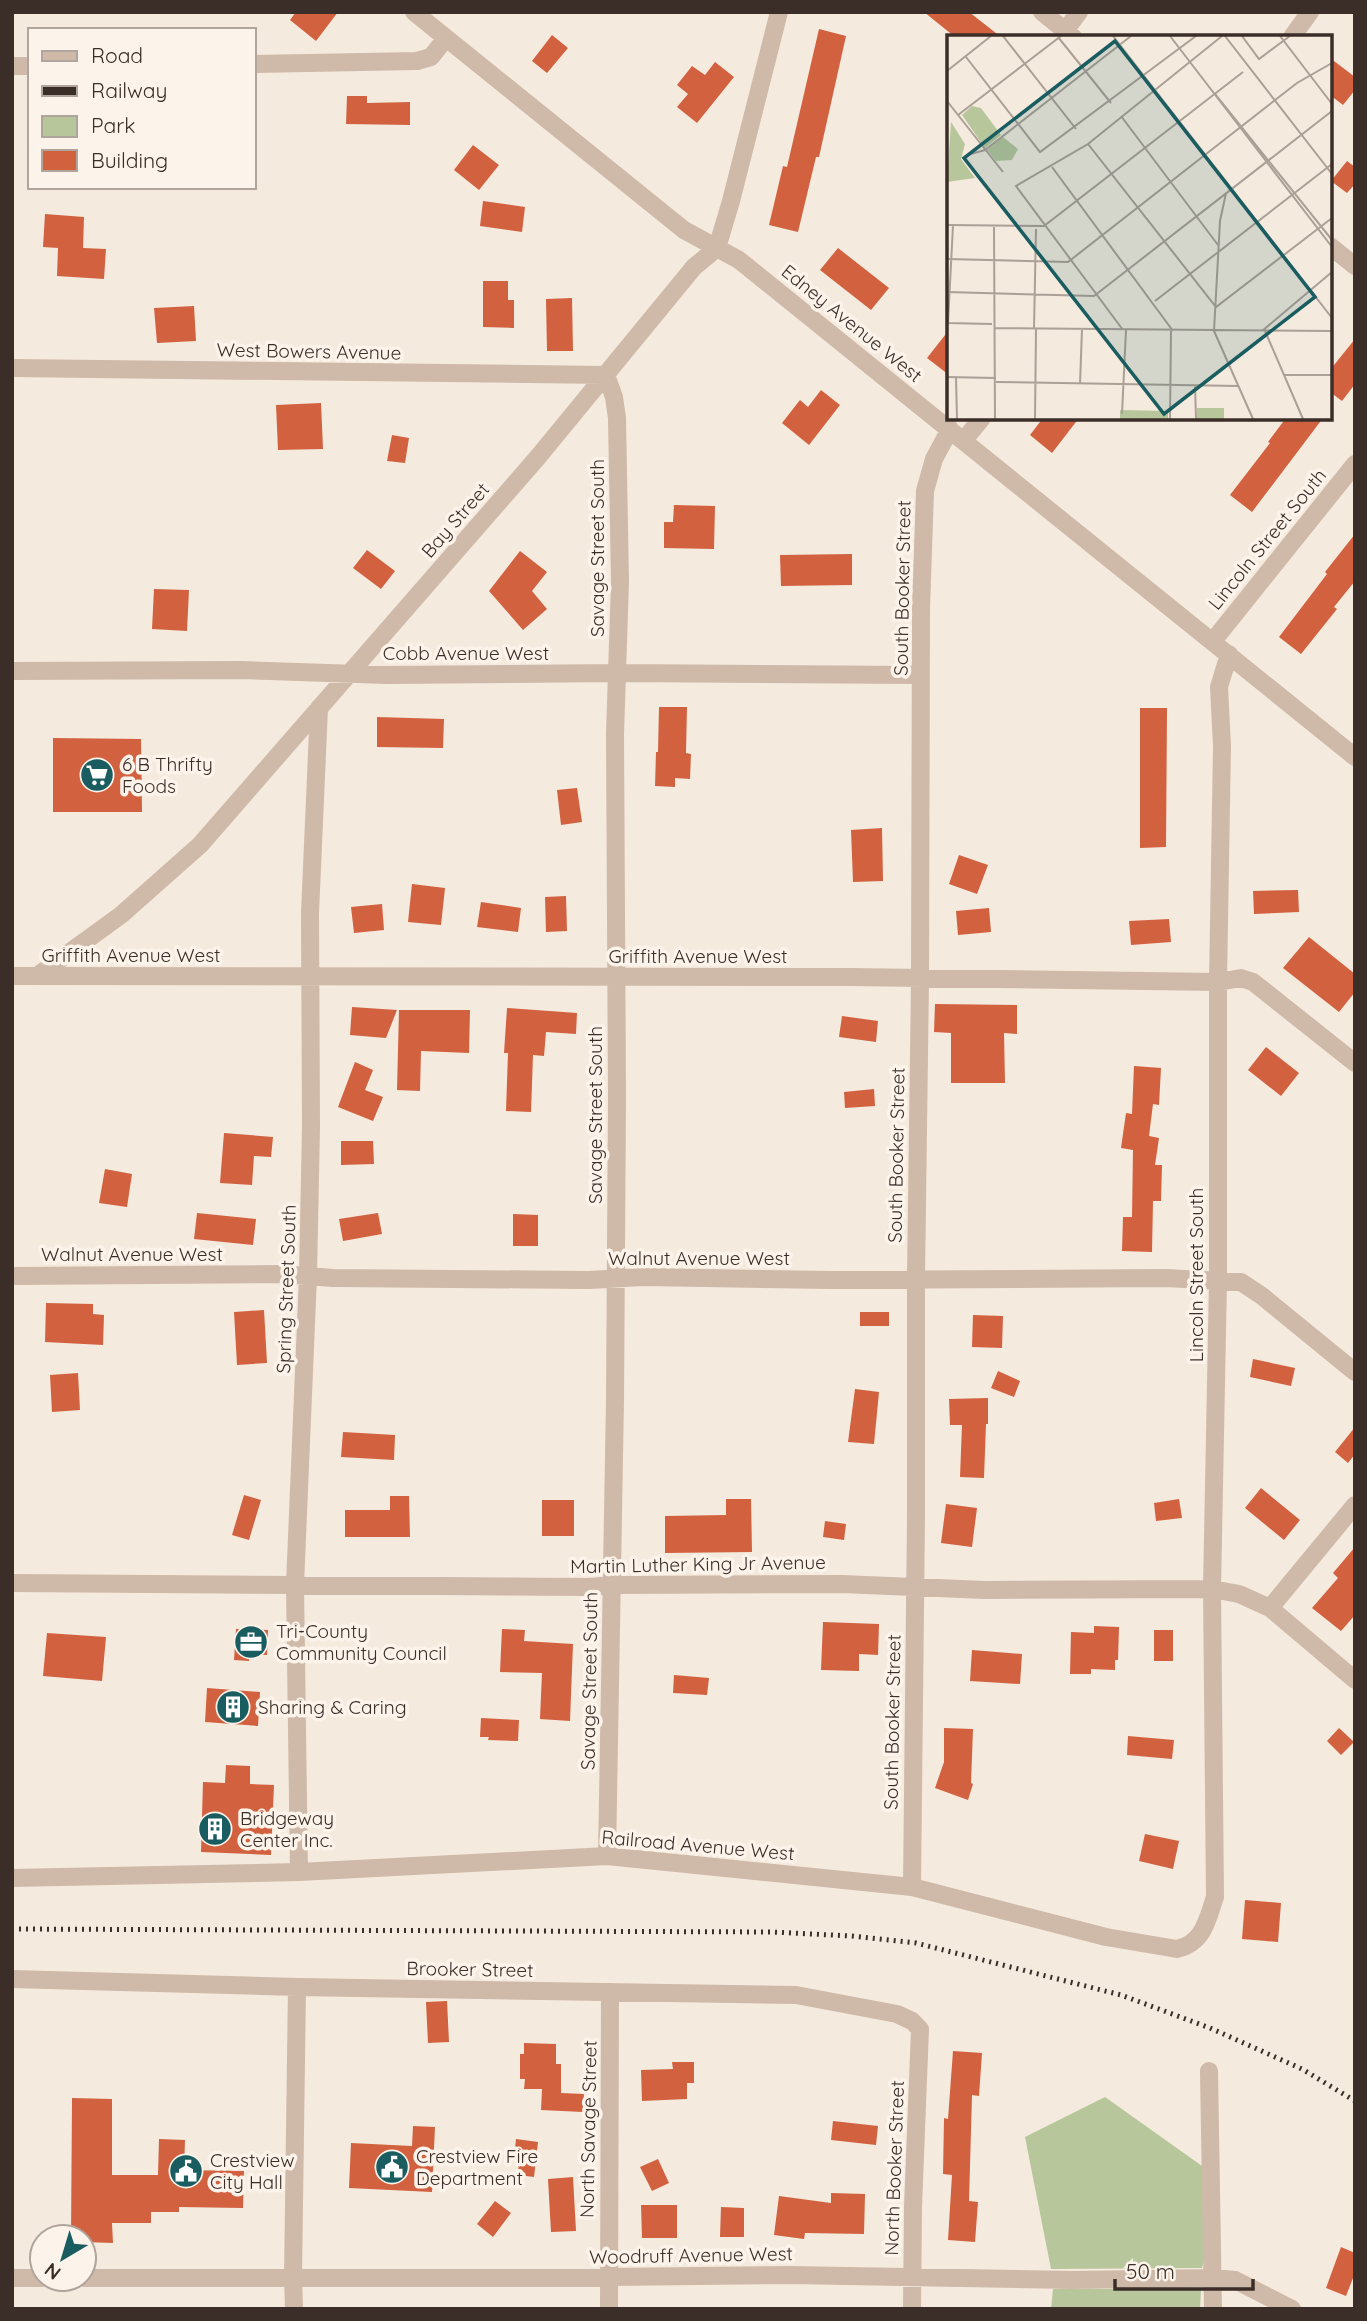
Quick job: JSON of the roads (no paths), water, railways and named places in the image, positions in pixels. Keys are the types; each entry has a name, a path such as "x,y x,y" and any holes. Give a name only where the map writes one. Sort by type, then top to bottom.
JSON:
{"street":[{"name":"Edney Avenue West","path":"414,12 438,26 684,230 739,260 1355,757"},
{"path":"717,248 779,12"},
{"path":"1042,12 1069,34 1079,12"},
{"path":"1293,35 1310,12"},
{"path":"256,64 417,61 432,57 438,26"},
{"name":"Bay Street","path":"37,976 121,915 200,845 538,457 694,267 717,248"},
{"path":"1332,248 1355,266"},
{"name":"West Bowers Avenue","path":"12,368 606,375"},
{"name":"Savage Street South","path":"606,375 614,397 617,418 620,596 617,673 613,1585 607,1856"},
{"path":"964,440 980,420"},
{"name":"South Booker Street","path":"912,1887 920,675 925,491 934,459 950,429"},
{"name":"Lincoln Street South","path":"1213,641 1355,464"},
{"name":"Lincoln Street South","path":"1215,1897 1212,1590 1218,1280 1218,982 1222,746 1219,687 1229,654"},
{"name":"Cobb Avenue West","path":"12,671 920,675"},
{"name":"Spring Street South","path":"299,1872 295,1585 308,1276 311,1127 310,913 319,708"},
{"name":"Griffith Avenue West","path":"12,976 1218,982 1241,978 1253,982 1355,1063"},
{"name":"Walnut Avenue West","path":"12,1276 280,1274 485,1279 642,1277 1218,1280 1241,1282 1262,1296 1355,1372"},
{"path":"1270,1608 1355,1505"},
{"name":"Martin Luther King Jr Avenue","path":"12,1583 576,1587 842,1584 985,1590 1212,1590 1238,1594 1270,1608 1355,1680"},
{"name":"Railroad Avenue West","path":"12,1878 299,1872 607,1856 912,1887 1106,1937 1177,1949 1197,1941 1215,1897"},
{"name":"Brooker Street","path":"12,1979 297,1987 796,1995 897,2014 912,2021 920,2029"},
{"path":"294,2309 297,1987"},
{"name":"North Savage Street","path":"609,2309 610,1992"},
{"name":"North Booker Street","path":"912,2309 920,2029"},
{"path":"1209,2071 1213,2309"},
{"name":"Woodruff Avenue West","path":"98,2278 790,2275 911,2278 1214,2278 1235,2280 1292,2309"}],"railway":[{"path":"12,1929 772,1932 916,1943 1121,1995 1210,2028 1302,2069 1355,2101"}],"place":[{"name":"6 B Thrifty Foods","path":"97,775"},
{"name":"Tri-County Community Council","path":"251,1642"},
{"name":"Sharing & Caring","path":"233,1707"},
{"name":"Bridgeway Center Inc.","path":"215,1829"},
{"name":"Crestview Fire Department","path":"392,2167"},
{"name":"Crestview City Hall","path":"186,2171"}]}
